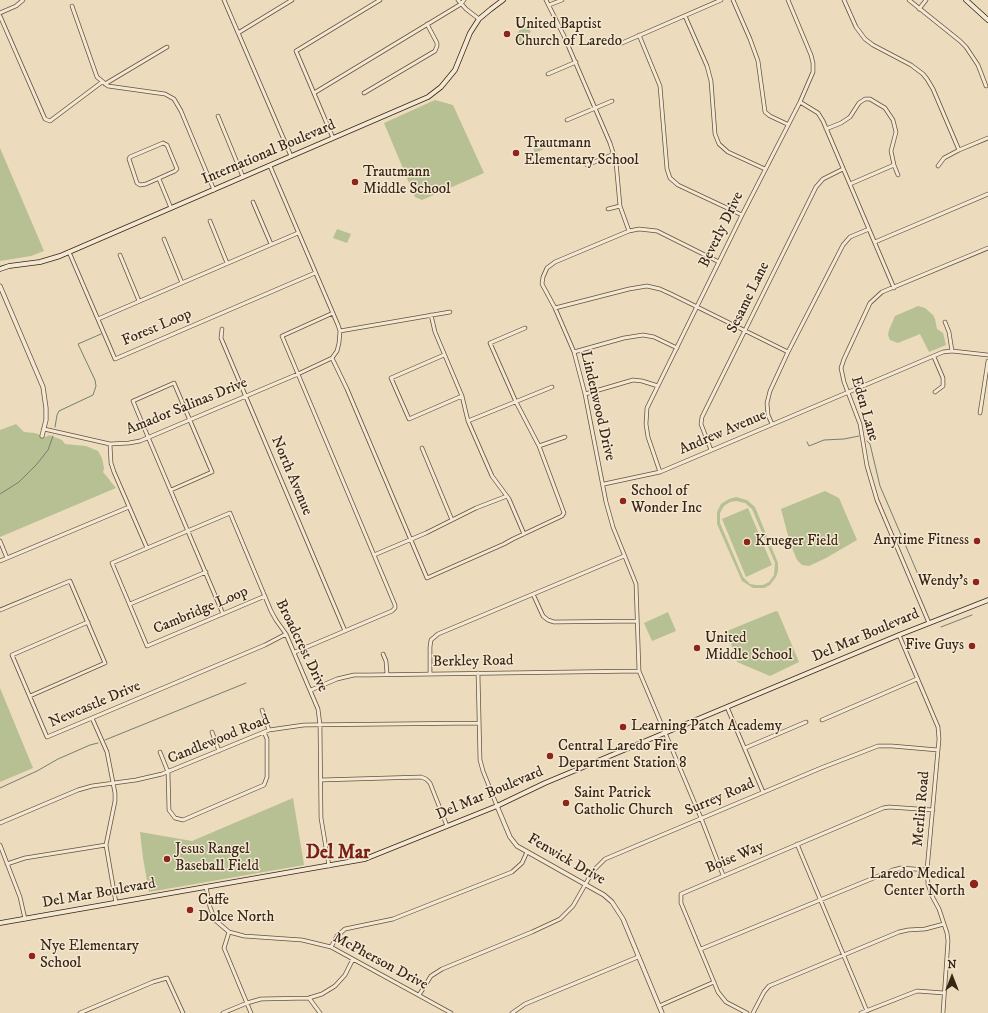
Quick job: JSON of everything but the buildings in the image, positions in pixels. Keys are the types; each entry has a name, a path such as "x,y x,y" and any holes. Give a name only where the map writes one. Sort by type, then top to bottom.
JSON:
{"main road":[{"name":"International Boulevard","path":"0,269 10,266 46,261 69,252 428,97 448,80 455,70 470,33 479,19 503,0"},
{"path":"966,0 988,20"},
{"name":"Del Mar Boulevard","path":"0,923 352,862 375,856 497,806 545,783 899,635 988,600"}],"street":[{"path":"23,0 16,6 0,15 42,114 45,119 50,121 103,83 168,47"},
{"path":"224,0 291,156"},
{"path":"238,33 292,0"},
{"path":"333,138 296,51 380,0"},
{"path":"458,0 479,19"},
{"path":"314,93 461,4 464,0"},
{"path":"546,0 576,62 614,154 620,206 629,231"},
{"path":"549,5 562,0"},
{"path":"622,42 721,0"},
{"path":"733,0 758,61 765,112 787,124"},
{"name":"Beverly Drive","path":"660,472 648,437 646,424 647,408 787,124 800,102 813,72 813,62 788,0"},
{"path":"844,0 856,27 865,39 873,45 911,65 927,79 933,89 959,150"},
{"path":"909,0 966,47 978,65 986,86"},
{"path":"919,8 926,0"},
{"path":"72,6 94,71 103,83 112,88 165,94 174,99 181,111 214,190"},
{"path":"685,16 707,66 711,81 715,134 719,144 728,152 765,169"},
{"path":"364,93 435,51 437,43 427,24"},
{"path":"639,35 660,86 667,169 670,178 678,185 742,215"},
{"path":"548,74 576,62"},
{"path":"826,129 841,123 850,117 859,103 865,99 870,99 885,108 893,120 896,132 892,151 894,165 898,175"},
{"path":"568,120 612,101"},
{"path":"800,102 818,113 894,288"},
{"path":"218,116 243,177"},
{"path":"938,166 944,158 988,138"},
{"path":"163,143 167,145 177,169 158,179 146,184 140,185 137,183 129,159 130,157 163,143"},
{"path":"587,165 614,154"},
{"path":"850,184 894,165"},
{"path":"270,166 340,331 337,351 332,358 347,389 427,578 504,544 562,516 564,512 539,446 516,402 490,343 525,328"},
{"name":"Sesame Lane","path":"711,450 701,424 702,417 816,187 823,179 843,169"},
{"path":"158,179 171,208"},
{"path":"875,242 988,194"},
{"path":"253,202 271,244"},
{"path":"608,209 620,206"},
{"path":"210,221 227,263"},
{"name":"Lindenwood Drive","path":"719,262 657,231 639,229 629,231 555,262 547,268 542,284 555,308 574,352 585,394 604,484 606,502 613,527 636,584 638,671 701,818 723,875"},
{"path":"772,424 768,415 767,403 770,390 788,352 843,245 850,237 869,229"},
{"path":"98,319 298,233"},
{"path":"164,239 182,282"},
{"name":"Eden Lane","path":"929,623 877,500 867,466 860,424 844,382 841,368 870,303 882,292 988,248"},
{"name":"Forest Loop","path":"69,252 115,359 315,273"},
{"path":"120,255 139,301"},
{"path":"0,286 43,387 46,408 42,436"},
{"path":"555,308 629,289 647,286 660,289 788,352"},
{"path":"295,652 392,611 395,608 282,336 333,312"},
{"path":"340,331 450,312"},
{"path":"431,315 435,332 462,396 468,421 492,476 507,496 524,534"},
{"path":"945,322 949,332 952,351 988,355"},
{"name":"North Avenue","path":"222,329 221,338 345,631"},
{"path":"574,352 624,338 643,335 654,337 676,348"},
{"name":"Andrew Avenue","path":"604,484 660,472 943,352 952,351"},
{"path":"444,355 391,378 397,392 409,419 462,396"},
{"path":"934,357 943,378 943,386 935,392"},
{"name":"Amador Salinas Drive","path":"44,429 110,444 129,443 148,437 298,374 332,358"},
{"path":"980,413 988,361"},
{"path":"585,394 633,380 658,386"},
{"path":"171,490 212,472 174,383 134,401 148,437 223,614"},
{"path":"468,421 552,387"},
{"path":"539,446 565,438"},
{"path":"110,444 111,463 146,548"},
{"path":"422,448 452,520"},
{"path":"374,555 476,508 507,496"},
{"path":"0,561 129,507"},
{"name":"Cambridge Loop","path":"230,513 112,563 147,646 265,596"},
{"name":"Broadcrest Drive","path":"230,513 276,620 286,634 295,652 318,709 320,725 321,818 329,866"},
{"path":"0,541 8,558"},
{"path":"430,674 431,640 438,634 624,556"},
{"path":"130,604 206,572"},
{"path":"0,610 70,581 105,664 30,696"},
{"path":"533,594 543,616 554,622 637,621"},
{"name":"Newcastle Drive","path":"88,622 12,655 47,737 264,645 286,634"},
{"name":"Merlin Road","path":"899,635 938,727 939,739 928,884 944,924 948,941 942,1013"},
{"path":"382,654 386,661 386,674"},
{"name":"Berkley Road","path":"311,690 350,676 386,674 638,671"},
{"name":"Fenwick Drive","path":"478,673 480,760 483,772 510,837 517,846 586,884 604,895 612,902 623,919 660,1012"},
{"path":"822,720 917,679"},
{"path":"727,707 763,792"},
{"path":"262,710 269,730"},
{"path":"92,718 107,752 113,782 115,801 106,845 116,903"},
{"path":"744,748 806,722"},
{"name":"Candlewood Road","path":"0,823 78,790 113,782 147,778 168,772 269,730 293,726 320,725 478,723"},
{"path":"212,732 219,751"},
{"path":"160,752 168,772 171,814 179,820 260,788 264,785 267,777 267,739 264,732"},
{"name":"Surrey Road","path":"419,995 431,976 442,969 560,919 580,897 593,871 605,859 763,792 878,746 938,750"},
{"path":"321,780 421,777 430,783 447,826"},
{"name":"Boise Way","path":"747,1013 726,1002 722,998 681,903 681,894 883,808 896,807 933,810"},
{"path":"797,844 867,1011"},
{"path":"0,845 20,898 25,919"},
{"path":"7,864 26,858 106,845"},
{"path":"331,947 337,936 345,929 393,919 512,872 522,863 527,852"},
{"path":"701,949 893,870 902,868 928,870"},
{"path":"206,887 215,920 229,932 224,948 226,956 251,1013"},
{"path":"753,1013 764,992 769,986 899,932 925,929 944,924"},
{"name":"McPherson Drive","path":"229,932 244,936 302,940 331,947 450,1013"},
{"path":"512,1013 525,1004 638,957"},
{"path":"223,1013 261,998 309,998 322,994 335,986 345,975 353,959"},
{"path":"80,1013 153,982 167,978 183,1013"},
{"path":"658,1006 714,982"},
{"path":"861,1013 917,991 944,993"},
{"path":"309,998 320,1013"}],"green space":[{"path":"523,25 531,31 525,40 529,43 525,47 514,38"},
{"path":"435,100 453,105 484,173 422,200 415,197 384,123"},
{"path":"541,143 544,149 535,153 533,147"},
{"path":"0,148 44,251 31,256 0,261"},
{"path":"337,229 351,234 347,243 333,238"},
{"path":"918,306 925,308 933,315 937,329 943,333 946,345 929,352 920,334 898,343 890,340 888,335 889,330 895,316"},
{"path":"16,424 24,432 35,433 46,437 49,435 62,440 65,444 86,446 98,451 102,458 104,468 103,472 116,488 0,537 0,430"},
{"path":"825,491 839,498 857,540 809,566 802,565 797,560 790,543 781,509"},
{"path":"736,497 747,500 755,507 778,563 776,577 770,585 764,588 753,588 742,581 717,524 717,512 721,504","holes":["736,501 745,503 752,509 775,563 774,575 769,582 763,585 750,584 743,577 720,523 720,513 724,506 730,502"]},
{"name":"Krueger Field","path":"748,508 772,565 746,577 722,519"},
{"path":"776,611 778,612 799,662 770,676 737,662 727,631"},
{"path":"668,612 676,631 652,641 644,623"},
{"path":"0,688 33,768 0,782"},
{"path":"293,798 304,865 149,892 140,832 192,841"}],"waterway":[{"path":"55,427 59,411 93,395 96,386 95,380 78,344 101,334"},
{"path":"0,494 19,482 37,464 48,450 53,436"},
{"path":"807,442 809,446 824,440 844,439 859,436"},
{"path":"867,441 870,444 880,486 920,579"},
{"path":"941,627 972,615"},
{"path":"105,740 246,683"},
{"path":"0,788 37,771 58,759 98,743"}],"place":[{"name":"United Baptist Church of Laredo","path":"507,34"},
{"name":"Trautmann Elementary School","path":"516,153"},
{"name":"Trautmann Middle School","path":"355,182"},
{"name":"School of Wonder Inc","path":"623,501"},
{"name":"Anytime Fitness","path":"977,541"},
{"name":"Krueger Field","path":"747,542"},
{"name":"Wendy's","path":"976,582"},
{"name":"Five Guys","path":"972,646"},
{"name":"United Middle School","path":"697,648"},
{"name":"Learning Patch Academy","path":"623,727"},
{"name":"Central Laredo Fire Department Station 8","path":"550,756"},
{"name":"Saint Patrick Catholic Church","path":"566,803"},
{"name":"Jesus Rangel Baseball Field","path":"167,859"},
{"name":"Laredo Medical Center North","path":"974,884"},
{"name":"Caffe Dolce North","path":"190,910"},
{"name":"Nye Elementary School","path":"32,956"}],"district":[{"name":"Del Mar","path":"338,854"}]}
